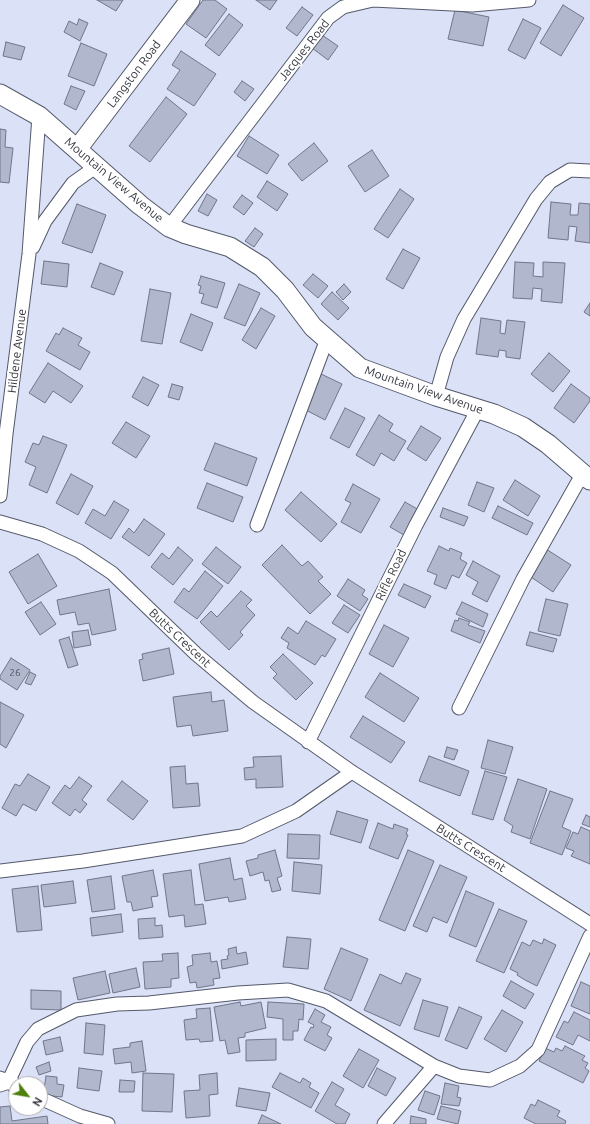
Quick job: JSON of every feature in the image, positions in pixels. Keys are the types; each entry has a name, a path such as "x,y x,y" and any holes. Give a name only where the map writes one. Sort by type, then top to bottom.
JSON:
{"main road":[{"name":"Langston Road","path":"78,148 190,0"},
{"name":"Mountain View Avenue","path":"0,94 39,116 78,148 140,204 169,226 186,234 230,247 262,267 285,290 313,327 360,368 436,396 478,409 523,427 548,444 586,476"}],"street":[{"name":"Jacques Road","path":"169,226 328,18 343,7 373,0 472,5 529,0"},
{"name":"Hildene Avenue","path":"0,496 3,434 29,254 39,116"},
{"name":"Hildene Avenue","path":"29,254 45,220 73,183 97,166"},
{"path":"436,396 447,356 464,319 536,200 550,182 570,170 590,171"},
{"path":"257,525 327,339"},
{"name":"Rifle Road","path":"308,742 416,525 478,409"},
{"path":"459,708 523,579 586,476"},
{"name":"Butts Crescent","path":"0,522 42,534 79,551 112,573 196,654 253,702 352,772 590,924"},
{"path":"0,871 84,861 242,836 296,811 352,772"},
{"path":"10,1076 27,1042 38,1029 76,1010 118,1004 150,1003 202,996 288,990 326,1001 434,1066 459,1076 490,1080 520,1066 538,1050 590,936"},
{"path":"384,1124 434,1066"},
{"path":"48,1102 80,1116 108,1124"}],"building":[{"path":"97,0 123,0 116,11"},
{"path":"203,0 215,0 227,9 206,38 186,24"},
{"path":"256,0 277,0 270,10"},
{"path":"563,5 584,18 561,56 540,43"},
{"path":"302,7 313,15 297,36 286,28"},
{"path":"455,10 489,17 483,46 448,39"},
{"path":"229,14 243,25 219,56 205,45"},
{"path":"79,19 88,23 80,41 64,32 69,21 77,25"},
{"path":"523,19 541,28 525,59 508,50"},
{"path":"322,35 338,46 328,60 312,48"},
{"path":"6,42 25,47 21,60 3,56"},
{"path":"81,43 107,54 94,86 68,76"},
{"path":"181,51 216,74 194,106 167,89 180,70 172,65"},
{"path":"242,81 254,89 245,101 234,92"},
{"path":"71,86 85,91 76,110 64,104"},
{"path":"166,97 187,114 150,162 129,146"},
{"path":"0,129 6,130 5,147 13,148 9,183 0,182"},
{"path":"249,136 279,155 267,174 237,156"},
{"path":"314,143 328,161 302,181 288,164"},
{"path":"372,150 389,176 365,192 348,166"},
{"path":"267,181 288,194 277,211 257,197"},
{"path":"400,189 414,199 388,238 374,229"},
{"path":"207,194 217,200 208,216 198,211"},
{"path":"242,195 253,203 244,215 233,207"},
{"path":"551,202 571,204 570,215 578,215 579,203 590,204 590,243 575,241 577,227 569,226 568,240 548,238"},
{"path":"77,204 106,215 92,253 62,243"},
{"path":"255,228 263,234 254,247 245,241"},
{"path":"403,249 420,258 403,289 386,279"},
{"path":"44,261 69,264 67,287 41,284"},
{"path":"515,262 534,263 533,276 543,277 543,262 565,263 562,303 541,301 542,289 533,288 532,299 513,298"},
{"path":"100,263 123,272 114,295 91,287"},
{"path":"313,274 328,286 318,298 303,285"},
{"path":"201,276 225,283 217,308 201,303 204,294 199,293 201,286 198,285"},
{"path":"239,284 260,293 245,326 224,318"},
{"path":"344,284 351,292 343,300 336,292"},
{"path":"150,289 171,293 162,344 141,341"},
{"path":"332,292 349,308 338,320 321,304"},
{"path":"590,303 590,316 584,312"},
{"path":"261,308 275,316 256,349 242,340"},
{"path":"191,314 213,323 202,351 180,342"},
{"path":"481,318 501,321 500,333 505,334 507,320 525,322 520,359 506,357 506,351 499,350 498,357 476,354"},
{"path":"63,328 82,338 78,345 90,352 80,370 46,351 56,333 59,335"},
{"path":"549,353 570,371 553,392 531,374"},
{"path":"48,363 83,386 71,403 53,391 45,403 29,393"},
{"path":"319,373 342,384 325,420 302,408"},
{"path":"143,377 159,385 148,406 132,397"},
{"path":"172,384 183,387 179,400 168,397"},
{"path":"571,384 590,398 590,401 574,423 554,408"},
{"path":"345,408 365,418 349,448 330,438"},
{"path":"379,415 393,424 389,431 406,441 394,461 381,453 374,466 356,455"},
{"path":"126,422 150,436 136,458 112,443"},
{"path":"421,426 441,438 426,461 407,449"},
{"path":"43,436 67,445 47,493 29,485 36,467 25,462 33,443 39,445"},
{"path":"215,443 257,458 247,486 204,470"},
{"path":"71,474 93,486 78,515 56,503"},
{"path":"515,480 540,496 528,516 503,500"},
{"path":"477,482 494,488 484,512 468,505"},
{"path":"207,483 243,497 233,522 197,508"},
{"path":"353,484 380,499 361,533 341,522 351,503 345,500"},
{"path":"301,492 337,524 321,542 285,510"},
{"path":"114,501 129,510 111,539 85,523 93,509 105,516"},
{"path":"405,502 419,510 404,535 390,527"},
{"path":"498,506 533,523 527,535 492,518"},
{"path":"443,508 468,517 464,526 440,517"},
{"path":"144,519 165,534 149,556 122,537 129,528 134,533"},
{"path":"282,545 302,566 308,561 323,577 318,581 331,594 310,614 262,565"},
{"path":"439,546 449,551 450,548 462,553 460,559 467,563 459,578 452,575 446,589 434,584 437,575 427,571"},
{"path":"178,547 193,560 173,585 151,567 162,553 169,559"},
{"path":"216,547 241,567 228,584 202,564"},
{"path":"546,549 571,565 553,592 528,575"},
{"path":"38,554 57,586 28,604 9,572"},
{"path":"473,561 500,576 487,602 472,594 478,582 466,575"},
{"path":"205,571 223,586 197,619 174,602 184,588 189,592"},
{"path":"348,579 365,590 362,595 368,599 360,611 337,596"},
{"path":"404,584 431,596 425,608 398,595"},
{"path":"109,589 116,630 92,635 89,623 78,625 75,612 60,615 57,600"},
{"path":"241,591 252,600 246,606 255,615 240,632 243,635 229,650 200,622 211,611 217,617"},
{"path":"546,599 568,604 560,636 538,631"},
{"path":"41,602 56,624 40,635 25,612"},
{"path":"462,602 488,614 483,627 456,614"},
{"path":"344,605 360,615 348,633 332,623"},
{"path":"459,618 470,622 468,625 485,631 480,643 451,631 455,620 458,621"},
{"path":"306,621 336,639 325,657 322,655 315,665 287,648 289,643 281,638 288,627 298,634"},
{"path":"384,625 409,638 393,667 369,654"},
{"path":"88,630 91,645 74,648 72,632"},
{"path":"530,632 557,639 553,652 526,645"},
{"path":"69,637 78,665 68,668 59,640"},
{"path":"169,648 174,674 143,681 139,660 143,659 142,654"},
{"path":"283,654 313,683 296,700 273,678 277,674 270,667"},
{"path":"11,658 30,670 17,690 0,679 0,676"},
{"path":"30,672 36,675 31,685 25,683"},
{"path":"380,673 419,698 404,722 365,697"},
{"path":"211,692 212,702 224,700 228,731 193,736 191,725 177,727 173,697"},
{"path":"0,702 24,715 6,748 0,744"},
{"path":"363,716 405,742 391,763 350,737"},
{"path":"488,740 513,747 505,774 481,768"},
{"path":"447,747 458,750 454,760 444,757"},
{"path":"281,756 283,787 256,788 256,779 245,780 244,768 254,767 253,757"},
{"path":"429,756 469,771 460,796 419,781"},
{"path":"185,766 186,784 198,783 200,806 173,808 170,767"},
{"path":"485,771 507,777 493,820 472,814"},
{"path":"28,774 50,787 36,811 23,804 16,816 2,808 15,784 20,786"},
{"path":"79,777 92,786 82,800 87,804 80,813 75,809 70,816 52,803 65,785 70,789"},
{"path":"518,779 547,789 530,839 511,832 513,826 504,820"},
{"path":"122,781 148,801 133,820 107,800"},
{"path":"550,791 573,799 562,827 571,831 562,855 530,843"},
{"path":"337,811 368,820 361,843 330,834"},
{"path":"586,815 590,817 590,827 582,824"},
{"path":"378,823 393,829 394,824 408,829 406,834 408,835 398,859 369,848"},
{"path":"581,827 590,831 590,864 571,856 574,851 566,848 573,832 578,834"},
{"path":"288,834 320,835 319,859 287,858"},
{"path":"275,850 282,876 277,878 281,890 272,892 269,880 265,881 263,872 250,876 246,861 258,858 258,855"},
{"path":"408,850 434,861 405,931 379,920"},
{"path":"230,858 234,880 242,878 246,899 229,902 228,897 205,901 199,864"},
{"path":"294,862 322,865 320,894 292,891"},
{"path":"440,865 467,877 447,923 433,917 427,932 413,926"},
{"path":"153,870 158,896 151,897 153,907 133,911 131,902 127,902 122,876"},
{"path":"191,870 195,905 203,904 206,924 185,927 184,915 169,917 163,874"},
{"path":"111,876 115,909 92,912 87,880"},
{"path":"73,881 76,903 44,907 41,885"},
{"path":"38,886 42,930 17,932 12,889"},
{"path":"466,891 494,903 476,947 449,936"},
{"path":"499,909 527,921 504,973 476,961"},
{"path":"121,914 123,932 92,936 90,918"},
{"path":"155,918 155,926 162,925 163,937 139,939 138,919"},
{"path":"287,937 311,939 308,969 283,967"},
{"path":"544,939 556,945 537,986 517,975 518,973 510,969 522,942 530,946 533,940 542,944"},
{"path":"236,947 237,954 246,952 248,964 222,969 221,960 228,959 228,949"},
{"path":"341,948 368,959 351,1001 324,989"},
{"path":"178,953 179,978 171,979 171,987 145,989 143,962 163,961 162,954"},
{"path":"210,953 211,962 217,961 220,978 213,979 214,985 197,988 196,982 190,983 187,967 193,965 192,955"},
{"path":"136,968 140,987 113,993 109,974"},
{"path":"105,971 110,993 78,1000 73,978"},
{"path":"406,973 421,979 400,1026 364,1010 380,974 401,984"},
{"path":"511,981 534,994 525,1009 503,996"},
{"path":"581,982 590,986 590,1014 571,1006"},
{"path":"31,990 61,991 61,1010 31,1009"},
{"path":"423,1000 448,1007 439,1037 414,1029"},
{"path":"240,1002 241,1006 261,1002 266,1028 245,1033 245,1037 238,1038 240,1052 228,1054 225,1040 220,1041 214,1007"},
{"path":"268,1002 304,1004 303,1020 299,1019 298,1031 293,1031 293,1040 283,1040 283,1019 267,1017"},
{"path":"459,1007 482,1017 467,1049 445,1040"},
{"path":"210,1008 213,1041 200,1042 199,1039 186,1040 184,1020 197,1018 196,1009"},
{"path":"315,1009 325,1015 321,1022 331,1027 327,1035 332,1038 325,1051 304,1040 311,1027 313,1028 314,1025 308,1022"},
{"path":"502,1010 523,1022 506,1052 484,1039"},
{"path":"574,1012 590,1020 590,1041 578,1035 573,1045 556,1037 564,1021 568,1023"},
{"path":"86,1023 105,1025 103,1055 84,1053"},
{"path":"60,1037 63,1051 46,1055 43,1041"},
{"path":"276,1039 276,1060 246,1061 246,1040"},
{"path":"142,1041 146,1071 132,1073 131,1062 115,1064 113,1049 130,1047 130,1043"},
{"path":"565,1046 585,1056 582,1060 588,1063 585,1068 589,1071 583,1083 539,1061 545,1048 554,1052 556,1048 562,1051"},
{"path":"359,1049 379,1060 363,1088 343,1076"},
{"path":"49,1062 51,1071 39,1075 36,1067"},
{"path":"79,1068 102,1071 99,1091 77,1088"},
{"path":"377,1068 396,1078 386,1096 368,1086"},
{"path":"143,1073 174,1074 172,1112 142,1111"},
{"path":"217,1073 218,1094 209,1095 210,1116 186,1118 184,1091 200,1090 199,1075"},
{"path":"280,1073 300,1083 303,1078 311,1083 309,1087 319,1093 311,1108 272,1087"},
{"path":"48,1076 57,1077 57,1084 64,1085 62,1097 48,1096"},
{"path":"120,1080 135,1081 134,1092 119,1092"},
{"path":"332,1082 344,1089 335,1105 350,1114 345,1124 337,1124 315,1111"},
{"path":"445,1083 459,1086 457,1097 461,1098 459,1106 441,1104"},
{"path":"239,1088 270,1093 266,1111 236,1106"},
{"path":"425,1091 440,1096 434,1115 418,1110"},
{"path":"538,1100 560,1111 557,1116 566,1121 565,1124 536,1124 524,1118 531,1104 535,1106"},
{"path":"8,1106 8,1116 11,1116 12,1121 47,1116 48,1124 0,1124 0,1107"},
{"path":"441,1106 461,1111 458,1124 437,1119"},
{"path":"262,1115 281,1124 258,1124"},
{"path":"411,1116 426,1119 426,1124 410,1124"}]}
